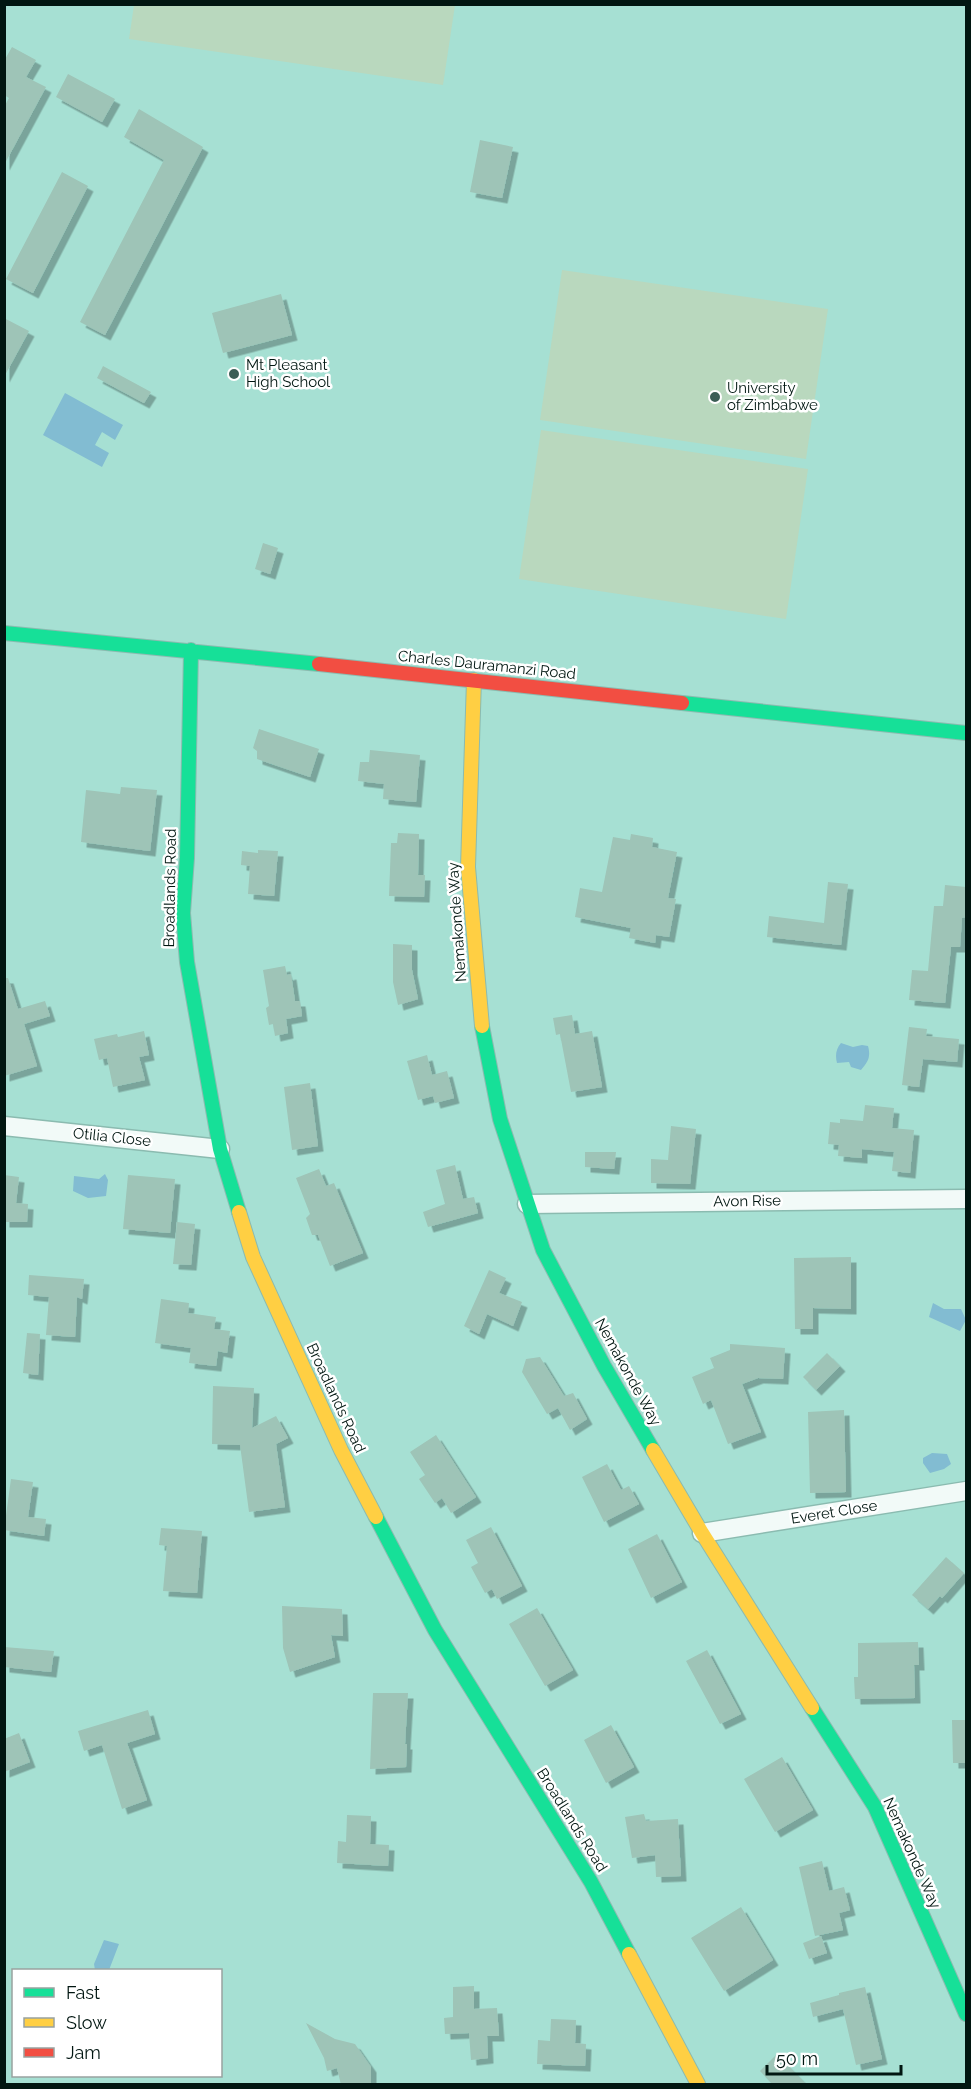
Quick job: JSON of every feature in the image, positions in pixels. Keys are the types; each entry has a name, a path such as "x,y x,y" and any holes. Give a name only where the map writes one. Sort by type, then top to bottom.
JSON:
{"street":[{"name":"Charles Dauramanzi Road","path":"4,633 191,650 966,734"},
{"name":"Broadlands Road","path":"191,650 187,858 183,913 186,962 220,1149 253,1257 341,1450 435,1630 591,1882 698,2085"},
{"name":"Nemakonde Way","path":"474,680 468,867 482,1029 500,1119 543,1250 604,1366 702,1533 875,1807 966,2014"},
{"name":"Otilia Close","path":"4,1126 220,1149"},
{"name":"Avon Rise","path":"527,1204 966,1199"},
{"name":"Everet Close","path":"702,1533 966,1491"}],"green space":[{"path":"134,4 455,5 443,85 129,39"},
{"path":"562,270 828,309 806,459 540,420"},
{"path":"541,430 808,469 786,619 519,579"}],"water":[{"path":"65,393 123,425 115,440 102,432 95,445 109,453 102,467 43,435"},
{"path":"841,1043 853,1047 868,1046 868,1059 861,1070 851,1067 849,1062 837,1063 836,1052"},
{"path":"105,1174 108,1180 106,1196 88,1198 73,1191 74,1176 99,1179"},
{"path":"933,1303 944,1309 961,1309 966,1320 960,1331 929,1317"},
{"path":"932,1453 947,1454 951,1464 944,1469 930,1473 923,1463 923,1458"},
{"path":"104,1940 119,1944 109,1969 95,1969 94,1964"}],"building":[{"path":"12,47 36,60 26,77 46,87 4,165 4,107 9,98 4,95 4,61"},
{"path":"68,74 115,99 102,122 56,97"},
{"path":"139,109 203,147 105,335 80,322 164,160 124,137"},
{"path":"480,140 513,147 502,198 470,192"},
{"path":"62,172 88,186 33,293 6,279"},
{"path":"281,294 292,335 223,353 212,313"},
{"path":"4,318 29,331 4,377"},
{"path":"103,366 151,392 144,403 97,378"},
{"path":"263,543 278,548 270,574 255,569"},
{"path":"259,729 319,749 310,777 257,759 257,751 253,748"},
{"path":"370,750 420,755 416,802 383,799 384,784 358,781 360,762 369,762"},
{"path":"121,787 157,790 150,851 81,842 86,790 120,794"},
{"path":"398,833 419,834 418,875 425,875 424,897 389,896 391,843 397,843"},
{"path":"631,834 653,838 652,847 677,852 668,898 676,899 669,937 656,935 655,943 629,938 631,928 575,917 580,888 602,892 613,837 630,840"},
{"path":"258,850 278,851 274,896 248,894 250,866 241,865 242,851 258,853"},
{"path":"828,882 848,884 841,945 767,937 769,916 824,923"},
{"path":"945,885 966,887 966,917 962,918 960,947 951,947 945,1003 909,1000 912,970 928,971 934,906 943,906"},
{"path":"393,944 412,945 412,970 418,999 398,1005 393,982"},
{"path":"285,966 287,975 291,974 295,1001 300,1001 302,1016 286,1019 288,1033 275,1036 273,1024 269,1025 266,1008 269,1006 263,970"},
{"path":"4,978 8,978 18,1009 45,1001 50,1016 24,1024 37,1066 4,1076"},
{"path":"572,1015 575,1034 592,1031 602,1087 571,1092 560,1034 556,1035 553,1018"},
{"path":"909,1027 927,1029 926,1036 959,1039 957,1062 923,1059 919,1087 902,1085"},
{"path":"144,1031 149,1055 139,1057 145,1080 113,1087 107,1058 99,1060 94,1039 117,1034 118,1037"},
{"path":"427,1055 432,1075 447,1071 454,1098 435,1103 433,1096 418,1100 407,1061"},
{"path":"310,1083 318,1146 292,1150 284,1087"},
{"path":"865,1105 894,1108 892,1128 914,1130 910,1173 892,1171 894,1152 862,1149 862,1158 838,1156 839,1145 828,1144 830,1122 840,1123 840,1119 863,1121"},
{"path":"671,1126 696,1129 690,1184 651,1183 651,1159 668,1160"},
{"path":"585,1152 616,1152 614,1169 585,1167"},
{"path":"455,1165 463,1199 474,1197 478,1213 428,1227 423,1212 445,1204 436,1170"},
{"path":"319,1169 326,1186 334,1183 363,1253 330,1266 318,1235 312,1235 306,1218 310,1214 296,1178"},
{"path":"4,1175 19,1177 16,1203 28,1204 27,1222 4,1222"},
{"path":"128,1175 175,1179 170,1233 123,1229"},
{"path":"177,1222 195,1224 191,1265 173,1264"},
{"path":"851,1257 851,1309 813,1308 813,1329 795,1329 794,1258"},
{"path":"489,1270 506,1278 499,1293 522,1302 513,1326 487,1314 479,1334 464,1326"},
{"path":"29,1275 84,1279 82,1299 77,1297 75,1337 46,1335 49,1297 28,1295"},
{"path":"161,1299 189,1303 188,1313 216,1317 214,1329 230,1331 227,1353 218,1351 216,1366 189,1363 191,1348 155,1343"},
{"path":"27,1333 40,1334 38,1375 23,1373"},
{"path":"730,1344 785,1348 783,1379 758,1378 742,1384 761,1432 728,1444 711,1400 703,1404 692,1377 714,1368 710,1358 730,1350"},
{"path":"827,1353 840,1366 816,1390 803,1377"},
{"path":"540,1357 564,1396 573,1393 587,1419 570,1430 558,1408 547,1414 522,1372 526,1359"},
{"path":"213,1386 254,1388 252,1428 276,1416 288,1438 276,1444 285,1507 249,1512 240,1445 212,1444"},
{"path":"844,1410 846,1492 810,1493 808,1412"},
{"path":"436,1435 476,1497 451,1513 442,1498 435,1503 419,1479 425,1475 410,1452"},
{"path":"607,1464 621,1490 629,1486 639,1504 604,1522 582,1477"},
{"path":"11,1479 33,1482 28,1517 46,1519 44,1536 4,1530"},
{"path":"491,1527 522,1586 497,1599 492,1589 485,1593 471,1567 478,1563 466,1540"},
{"path":"161,1528 202,1531 197,1593 163,1591 167,1546 159,1545"},
{"path":"657,1534 682,1582 651,1598 628,1549"},
{"path":"946,1557 964,1573 942,1598 940,1596 928,1609 912,1595"},
{"path":"282,1606 342,1609 343,1636 331,1635 335,1657 290,1672 283,1648"},
{"path":"537,1608 573,1670 545,1686 509,1624"},
{"path":"918,1642 919,1665 914,1665 915,1698 855,1699 854,1677 858,1677 858,1643"},
{"path":"4,1647 54,1651 51,1672 4,1667"},
{"path":"707,1650 741,1714 720,1724 686,1661"},
{"path":"373,1693 408,1693 406,1767 370,1769"},
{"path":"148,1710 155,1734 127,1743 147,1800 122,1809 102,1745 84,1751 78,1731"},
{"path":"952,1720 966,1720 966,1763 953,1763"},
{"path":"611,1725 634,1767 606,1783 584,1740"},
{"path":"19,1733 30,1762 4,1772 4,1739"},
{"path":"782,1757 813,1810 775,1832 744,1779"},
{"path":"644,1814 646,1821 678,1819 681,1876 656,1877 655,1855 632,1858 625,1817"},
{"path":"347,1815 371,1816 370,1844 389,1845 388,1866 337,1863 338,1841 346,1842"},
{"path":"822,1861 829,1891 844,1887 850,1910 839,1913 843,1930 815,1936 799,1867"},
{"path":"741,1907 773,1960 724,1991 691,1938"},
{"path":"821,1936 827,1953 809,1959 803,1943"},
{"path":"474,1986 474,2009 497,2008 499,2036 487,2036 488,2058 471,2060 469,2033 445,2034 444,2018 453,2017 453,1987"},
{"path":"865,1987 882,2059 856,2065 843,2009 813,2017 810,2003"},
{"path":"551,2019 576,2020 575,2043 586,2044 585,2066 537,2064 538,2040 550,2041"},
{"path":"306,2023 335,2039 355,2044 371,2067 371,2085 341,2085 337,2068 327,2071 324,2058"},
{"path":"777,2054 807,2085 773,2085 760,2071"}],"traffic: fast":[{"path":"4,633 319,664"},
{"path":"191,650 187,858 183,913 187,962 220,1149 239,1212"},
{"path":"682,703 966,733"},
{"path":"482,1026 500,1119 543,1250 604,1366 653,1450"},
{"path":"376,1517 435,1630 591,1882 629,1954"},
{"path":"812,1708 875,1807 966,2014"}],"traffic: slow":[{"path":"474,680 468,867 482,1026"},
{"path":"239,1212 253,1257 341,1450 376,1517"},
{"path":"653,1450 702,1533 812,1708"},
{"path":"629,1954 698,2084"}],"traffic: jam":[{"path":"319,664 682,703"}],"place":[{"name":"Mt Pleasant High School","path":"234,374"},
{"name":"University of Zimbabwe","path":"715,397"}]}
